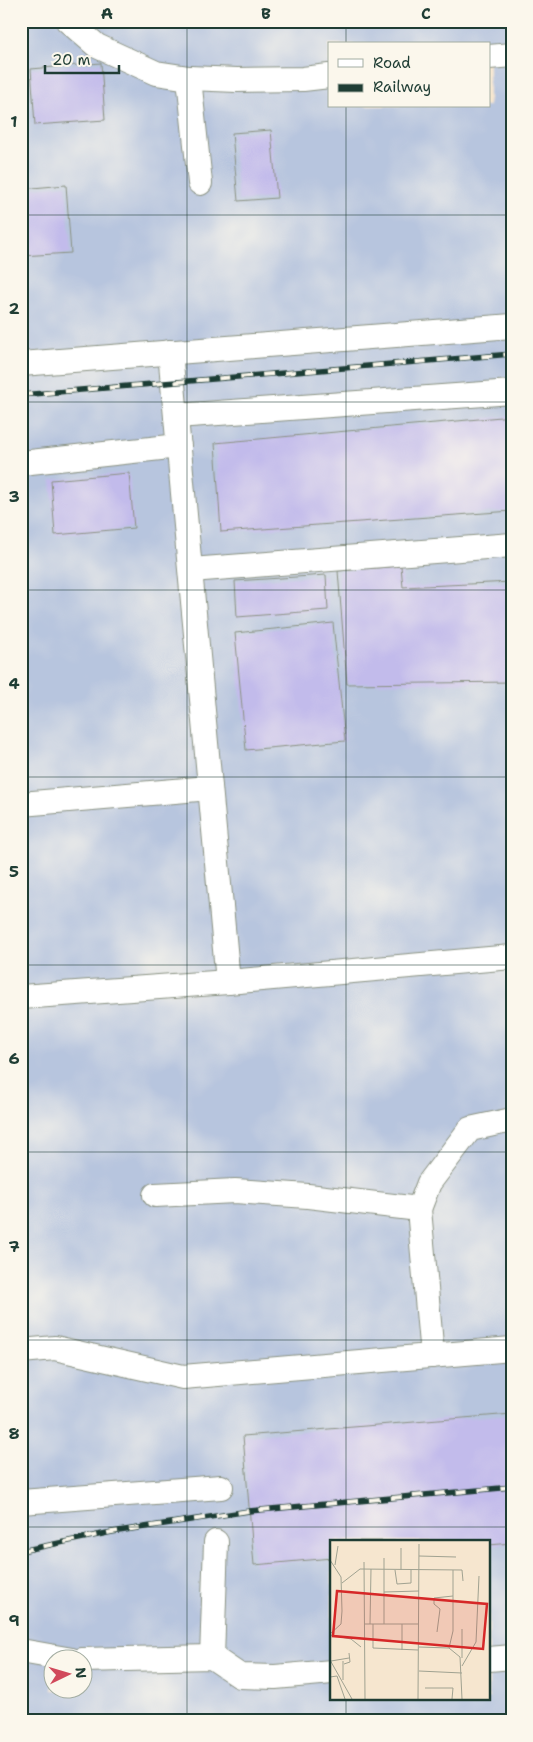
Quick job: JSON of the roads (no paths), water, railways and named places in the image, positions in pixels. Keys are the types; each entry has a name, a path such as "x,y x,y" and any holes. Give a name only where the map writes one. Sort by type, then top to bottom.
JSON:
{"lane":[{"path":"68,21 97,46 156,73 189,78 246,80 303,79 328,76"},
{"path":"490,57 512,55"},
{"path":"189,78 200,183"},
{"path":"21,364 512,326"},
{"path":"170,352 228,982"},
{"path":"176,416 512,392"},
{"path":"21,462 179,446"},
{"path":"191,570 512,545"},
{"path":"21,804 210,788"},
{"path":"21,997 228,982 512,957"},
{"path":"432,1356 419,1209 429,1183 470,1129 512,1120"},
{"path":"155,1195 235,1191 308,1196 419,1209"},
{"path":"21,1351 55,1348 184,1377 512,1349"},
{"path":"21,1502 221,1487"},
{"path":"212,1657 216,1542"},
{"path":"21,1651 42,1655"},
{"path":"92,1660 212,1657 240,1676 274,1677 330,1672"},
{"path":"490,1658 512,1657"}],"railway":[{"path":"21,395 512,354"},
{"path":"21,1551 112,1532 249,1511 512,1487"}]}
